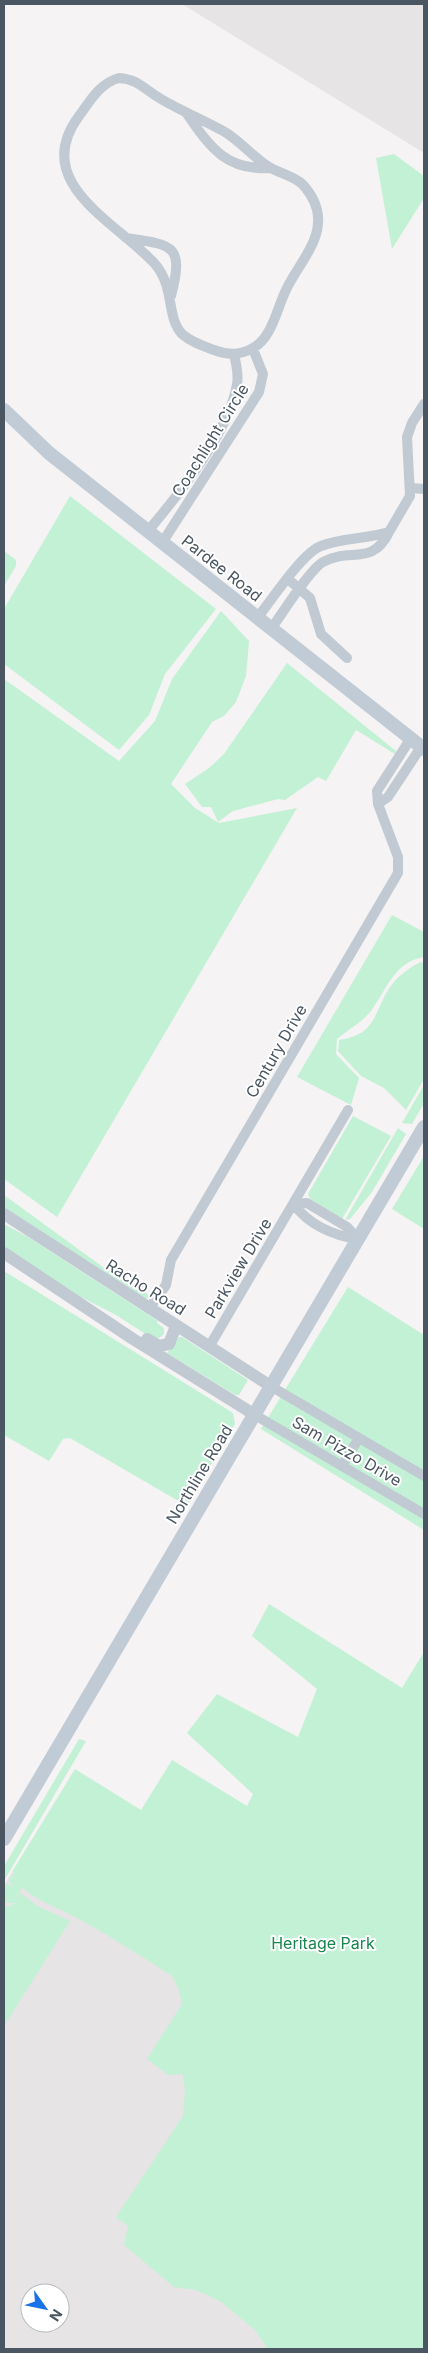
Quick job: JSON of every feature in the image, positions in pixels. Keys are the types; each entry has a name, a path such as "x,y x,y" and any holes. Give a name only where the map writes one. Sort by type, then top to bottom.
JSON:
{"main road":[{"name":"Pardee Road","path":"4,410 49,453 419,745"},
{"name":"Northline Road","path":"4,1839 424,1127"}],"street":[{"path":"119,78 138,82 159,98 226,133 270,168 291,176 303,184 314,201 318,212 318,226 312,246 287,287 266,335 252,348 234,354 219,352 196,343 182,333 173,318 169,288 158,268 83,199 72,184 65,156 71,129 99,90 107,83 119,78"},
{"path":"185,112 208,143 229,161 248,168 270,168"},
{"path":"126,238 159,243 171,249 178,264 170,299"},
{"name":"Coachlight Circle","path":"162,543 259,392 263,374 252,348"},
{"name":"Coachlight Circle","path":"148,531 196,467 224,424 237,383 234,354"},
{"path":"271,629 318,566 334,558 369,554 382,545 408,503 411,488 408,437 412,423 424,404"},
{"path":"411,488 424,489"},
{"path":"257,618 310,551 328,544 357,540 389,532"},
{"path":"328,544 334,558"},
{"path":"288,579 301,589 313,604 315,619 321,634 348,658"},
{"name":"Century Drive","path":"149,1309 166,1285 171,1260 398,873 398,857 378,804 388,797 419,745"},
{"name":"Parkview Drive","path":"209,1347 348,1110"},
{"path":"294,1204 306,1203 347,1227 358,1240"},
{"name":"Racho Road","path":"4,1214 25,1230 272,1387"},
{"path":"4,1220 25,1230"},
{"path":"4,1253 255,1415"},
{"path":"68,1296 116,1319 159,1346 169,1344 176,1326"},
{"name":"Sam Pizzo Drive","path":"272,1387 424,1476"},
{"name":"Sam Pizzo Drive","path":"255,1415 424,1514"},
{"path":"342,1466 359,1438"}],"shaded area":[{"path":"182,4 424,4 424,153"},
{"path":"12,1872 424,2125 424,2349 4,2349 4,1885"}],"green space":[{"path":"394,154 424,176 424,198 392,249 376,158"},
{"path":"70,496 216,609 165,674 149,715 119,750 4,664 4,609"},
{"path":"4,551 16,560 16,566 4,586"},
{"path":"221,611 249,641 246,676 236,702 224,716 212,722 171,784 195,808 219,823 297,808 57,1217 4,1179 4,679 119,761 155,721 172,679"},
{"path":"287,663 396,751 395,754 356,730 326,781 318,777 285,800 278,799 233,811 218,822 211,807 202,807 185,784 209,768 224,754"},
{"path":"392,915 424,932 424,957 405,964 398,970 371,1011 337,1039 336,1054 359,1078 351,1105 297,1077"},
{"path":"421,962 424,963 424,1079 406,1110 384,1088 361,1076 338,1051 339,1040 352,1037 369,1026 393,983 406,971"},
{"path":"424,1085 424,1103 412,1124 402,1123"},
{"path":"353,1116 391,1136 342,1219 311,1200 308,1194"},
{"path":"398,1128 406,1134 372,1192 350,1219 345,1220"},
{"path":"424,1156 424,1229 392,1209"},
{"path":"4,1195 107,1270 151,1296 146,1299 4,1207"},
{"path":"4,1224 28,1237 158,1321 157,1323 164,1328 164,1334 159,1338 150,1337 116,1315 71,1292 4,1246"},
{"path":"4,1271 233,1413 235,1424 187,1506 70,1438 63,1439 49,1461 4,1435"},
{"path":"348,1287 424,1335 424,1530 261,1429"},
{"path":"179,1337 182,1337 248,1380 239,1395 235,1395 167,1353"},
{"name":"Heritage Park","path":"269,1604 402,1688 424,1652 424,2349 268,2349 255,2330 220,2301 196,2290 174,2287 124,2245 128,2226 116,2217 183,2116 185,2090 183,2074 168,2075 147,2059 182,2004 179,1990 172,1976 100,1931 47,1904 22,1887 15,1903 4,1903 6,1883 13,1887 9,1881 14,1873 12,1872 75,1769 141,1810 172,1760 247,1806 253,1794 187,1733 217,1694 298,1737 317,1689 252,1636"},
{"path":"79,1739 86,1741 4,1881 4,1866"},
{"path":"20,1893 39,1907 70,1921 4,2026 4,1905 9,1906 15,1903"}]}
